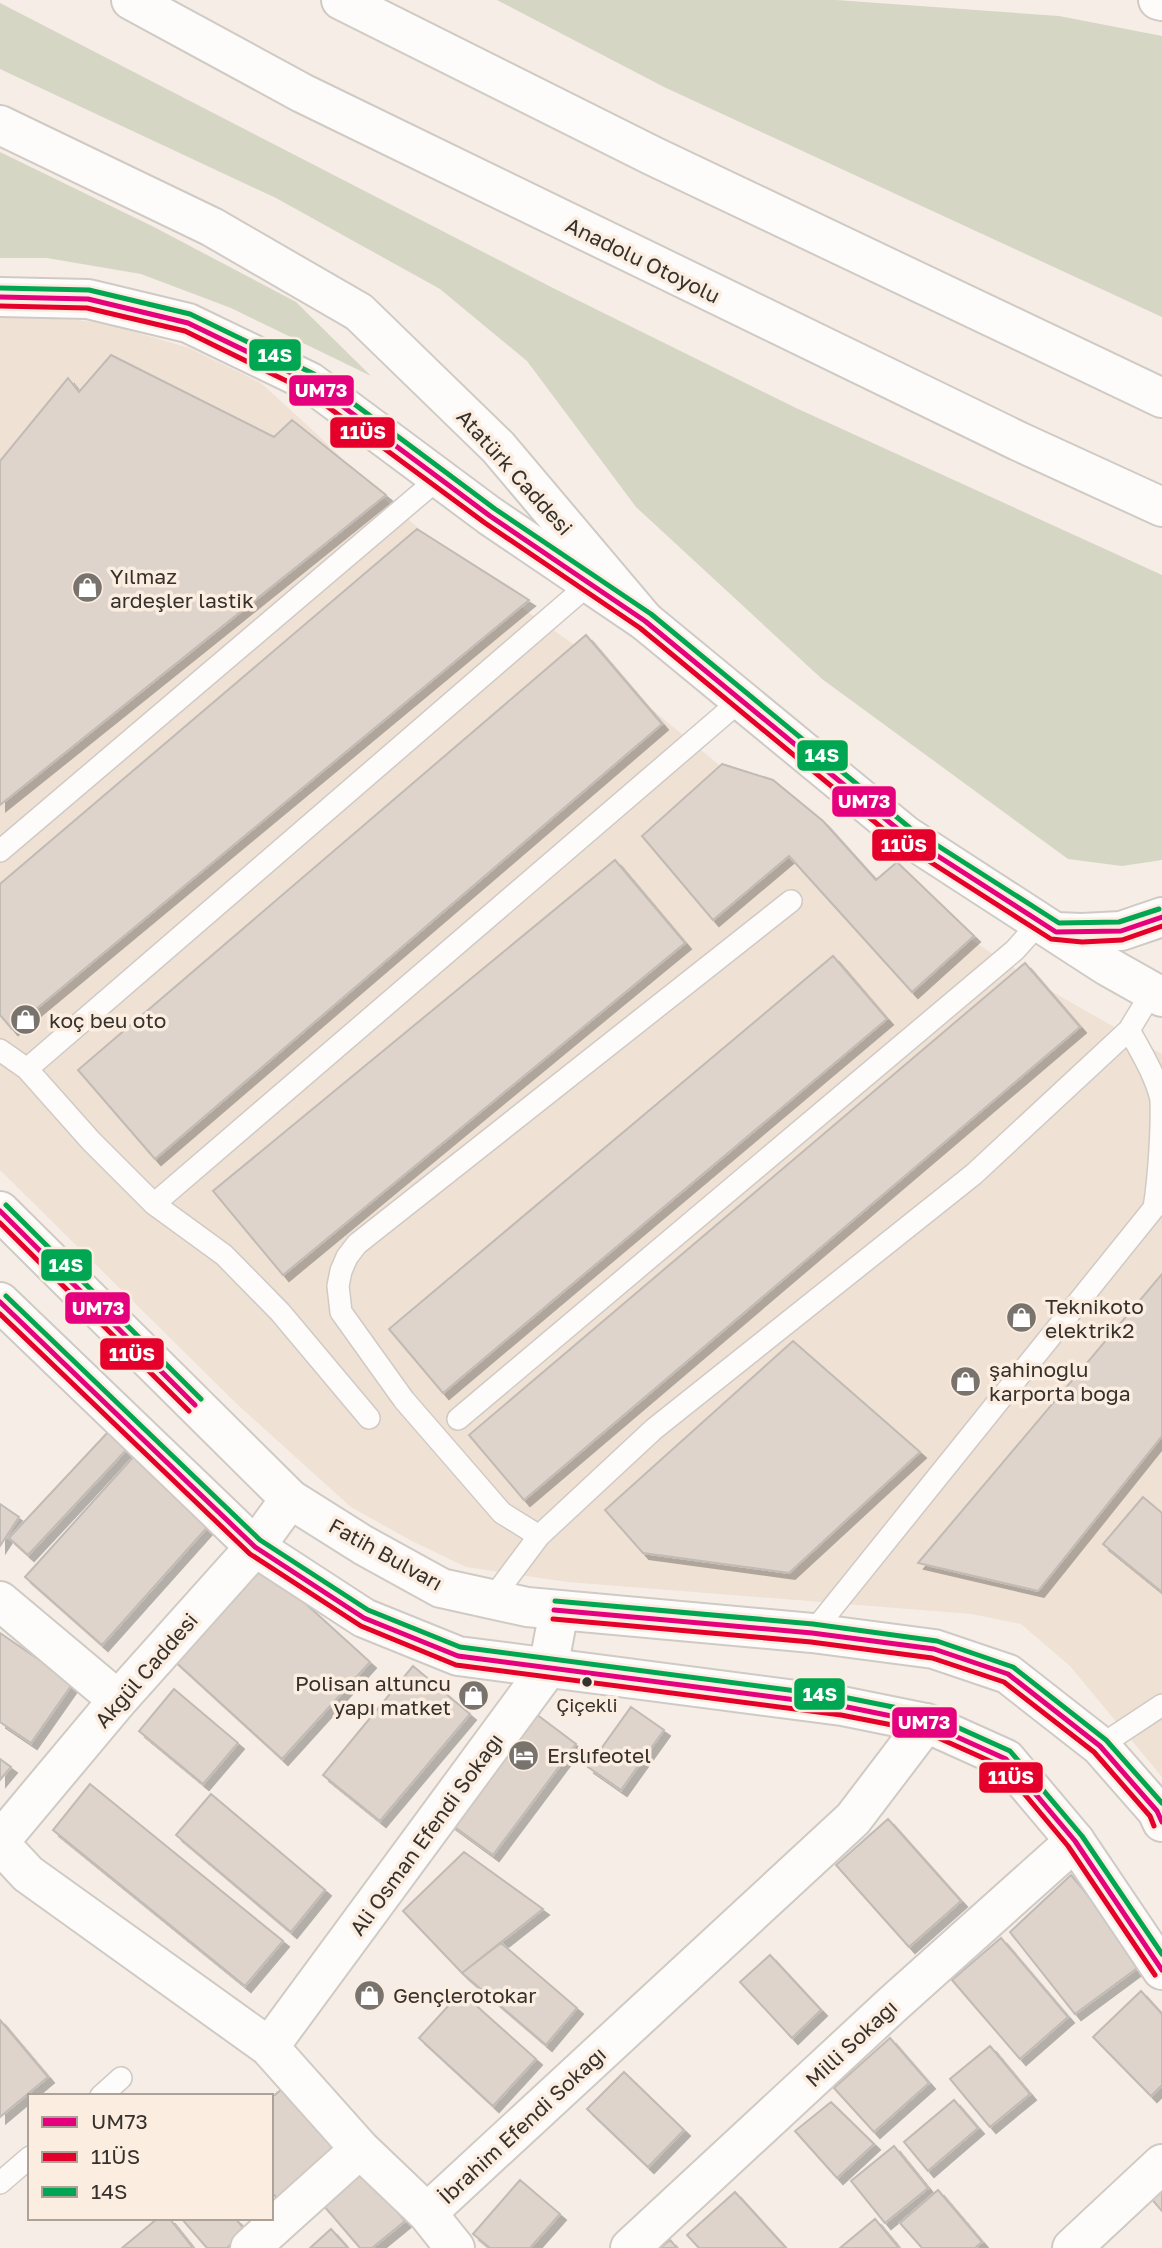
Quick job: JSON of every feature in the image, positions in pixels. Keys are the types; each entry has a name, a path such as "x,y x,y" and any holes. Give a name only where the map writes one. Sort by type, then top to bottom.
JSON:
{"main road":[{"name":"Anadolu Otoyolu","path":"131,0 302,93 1005,436 1162,507"},
{"path":"341,0 653,156 1162,398"},
{"name":"Atatürk Caddesi","path":"0,125 212,227 359,312 498,447 645,621 905,835 1157,994"},
{"path":"0,297 88,299 188,323 310,382 490,516 645,621"},
{"path":"1048,927 1082,933 1121,931 1162,917"},
{"name":"Fatih Bulvarı","path":"0,1211 290,1499 363,1545 441,1588 558,1611 813,1633 934,1649 1008,1674 1100,1746 1157,1811 1162,1822"},
{"path":"0,1302 255,1548 364,1618 458,1656 842,1706 926,1723 1006,1759 1075,1841 1162,1970"},
{"name":"Akgül Caddesi","path":"0,1842 118,1700 255,1548 290,1499"},
{"path":"0,1601 118,1700"},
{"name":"Ali Osman Efendi Sokağı","path":"269,2047 548,1668 558,1611"},
{"name":"İbrahim Efendi Sokağı","path":"0,1842 28,1874 269,2047 360,2149 427,2213 853,1819 926,1723"},
{"name":"Milli Sokağı","path":"630,2248 893,2004 1075,1841"},
{"path":"250,2248 360,2149"},
{"path":"1072,2248 1162,2164"},
{"path":"427,2213 455,2248"}],"lane":[{"path":"0,851 439,478"},
{"path":"27,1069 589,584"},
{"path":"154,1204 741,700"},
{"path":"539,1536 502,1513 404,1400 341,1312 338,1286 341,1271 347,1256 357,1244 790,901"},
{"path":"458,1419 1015,950 1048,927"},
{"path":"492,1599 539,1536 654,1429 974,1174 1129,1030 1157,994"},
{"path":"813,1633 1154,1208 1160,1172 1161,1100 1149,1065 1129,1030"},
{"path":"0,1050 27,1069 91,1141 154,1204 224,1255 280,1312 369,1418"},
{"path":"1100,1746 1162,1705"},
{"path":"103,2094 121,2078"},
{"path":"0,2183 28,2159"}],"shaded area":[{"path":"59,317 111,325 189,348 261,383 379,495 466,568 573,644 771,808 1040,985 1162,1054 1162,1777 1070,1666 1021,1624 972,1614 568,1582 466,1567 410,1540 351,1507 238,1405 0,1170 0,318"}],"green space":[{"path":"497,0 836,0 1059,16 1162,36 1162,317 664,87"},
{"path":"0,3 553,288 796,408 1162,575 1162,860 1122,866 1068,859 822,679 636,507 527,361 440,289 276,198 0,69"},
{"path":"0,152 154,227 296,302 371,376 231,308 141,274 47,258 0,258"}],"building":[{"path":"111,355 274,437 292,420 386,495 0,805 0,461 68,378 79,392"},
{"path":"417,529 529,600 12,1029 0,1015 0,884"},
{"path":"586,635 662,724 155,1159 78,1070"},
{"path":"722,764 773,780 823,821 876,880 897,862 974,936 912,992 789,856 713,920 642,836"},
{"path":"615,860 685,943 283,1275 213,1191"},
{"path":"833,956 887,1019 443,1393 389,1329"},
{"path":"1025,963 1080,1027 524,1500 469,1435"},
{"path":"1162,1274 1162,1436 1038,1591 918,1563"},
{"path":"793,1341 920,1452 789,1573 643,1553 605,1510"},
{"path":"109,1431 128,1448 28,1555 9,1538"},
{"path":"135,1455 211,1523 102,1645 25,1577"},
{"path":"1143,1497 1162,1513 1162,1592 1103,1544"},
{"path":"0,1504 19,1517 0,1546"},
{"path":"263,1565 370,1662 282,1759 168,1655"},
{"path":"0,1633 73,1683 31,1743 0,1722"},
{"path":"413,1666 470,1714 380,1821 323,1775"},
{"path":"174,1689 238,1743 203,1784 139,1731"},
{"path":"524,1705 576,1744 493,1855 441,1817"},
{"path":"631,1707 664,1730 621,1790 588,1767"},
{"path":"0,1759 11,1767 0,1780"},
{"path":"90,1784 283,1941 245,1986 53,1830"},
{"path":"211,1794 325,1890 291,1932 176,1835"},
{"path":"888,1819 961,1901 909,1947 836,1865"},
{"path":"464,1852 543,1909 462,1973 403,1911"},
{"path":"1071,1875 1144,1963 1075,2014 1010,1932"},
{"path":"1001,1938 1068,2017 1020,2059 952,1980"},
{"path":"501,1943 577,2008 546,2045 462,1973"},
{"path":"770,1955 821,2010 792,2038 740,1982"},
{"path":"1141,1991 1162,2014 1162,2085 1151,2096 1093,2037"},
{"path":"461,1992 536,2059 493,2106 419,2038"},
{"path":"0,2020 48,2077 0,2117"},
{"path":"890,2038 929,2083 874,2132 834,2088"},
{"path":"990,2046 1030,2094 990,2127 950,2079"},
{"path":"624,2072 684,2130 648,2167 587,2109"},
{"path":"287,2085 338,2149 277,2198 273,2194 273,2096"},
{"path":"954,2100 978,2128 928,2171 904,2142"},
{"path":"831,2102 874,2144 837,2178 795,2131"},
{"path":"894,2146 928,2188 885,2223 851,2181"},
{"path":"358,2165 405,2221 372,2248 360,2248 318,2199"},
{"path":"520,2180 560,2214 530,2248 490,2248 473,2234"},
{"path":"1162,2184 1162,2211 1149,2196"},
{"path":"938,2190 982,2242 975,2248 922,2248 900,2223"},
{"path":"735,2192 786,2248 699,2248 687,2235"},
{"path":"875,2219 899,2248 840,2248"},
{"path":"156,2220 171,2220 193,2248 122,2248"},
{"path":"183,2220 237,2220 246,2231 227,2248 207,2248"},
{"path":"331,2229 348,2248 310,2248"},
{"path":"670,2240 677,2248 660,2248"}],"transit line":[{"name":"14S","path":"0,288 89,290 190,314 314,374 495,509 651,614 910,828 1059,923 1119,922 1159,909"},
{"name":"UM73","path":"0,297 88,299 188,323 310,382 490,516 645,621 905,835 1056,932 1121,931 1162,917"},
{"name":"11ÜS","path":"0,306 87,308 185,331 305,390 485,523 640,628 899,842 1051,939 1082,942 1122,940 1162,926"},
{"name":"14S","path":"6,1205 201,1399"},
{"name":"UM73","path":"0,1211 195,1405"},
{"name":"11ÜS","path":"0,1223 189,1411"},
{"name":"14S","path":"6,1296 260,1540 368,1610 460,1647 843,1697 928,1714 1010,1751 1082,1836 1162,1954"},
{"name":"UM73","path":"0,1302 255,1547 364,1618 458,1656 842,1706 926,1723 1006,1759 1075,1841 1162,1970"},
{"name":"11ÜS","path":"0,1314 250,1554 361,1626 456,1665 841,1715 923,1731 1001,1766 1068,1846 1155,1975"},
{"name":"14S","path":"555,1601 813,1624 937,1641 1013,1667 1106,1740 1162,1803"},
{"name":"UM73","path":"554,1610 812,1633 934,1649 1008,1674 1100,1746 1157,1811 1162,1822"},
{"name":"11ÜS","path":"553,1619 811,1642 932,1658 1004,1682 1094,1752 1150,1816 1154,1826"}],"place":[{"name":"Yılmaz ardeşler lastik","path":"87,588"},
{"name":"koç beu oto","path":"26,1020"},
{"name":"Teknikoto elektrik2","path":"1022,1318"},
{"name":"şahinoğlu karporta boga","path":"966,1381"},
{"name":"Çiçekli","path":"587,1682"},
{"name":"Polisan altuncu yapı matket","path":"474,1695"},
{"name":"Erslıfeotel","path":"524,1755"},
{"name":"Gençlerotokar","path":"370,1995"}]}
